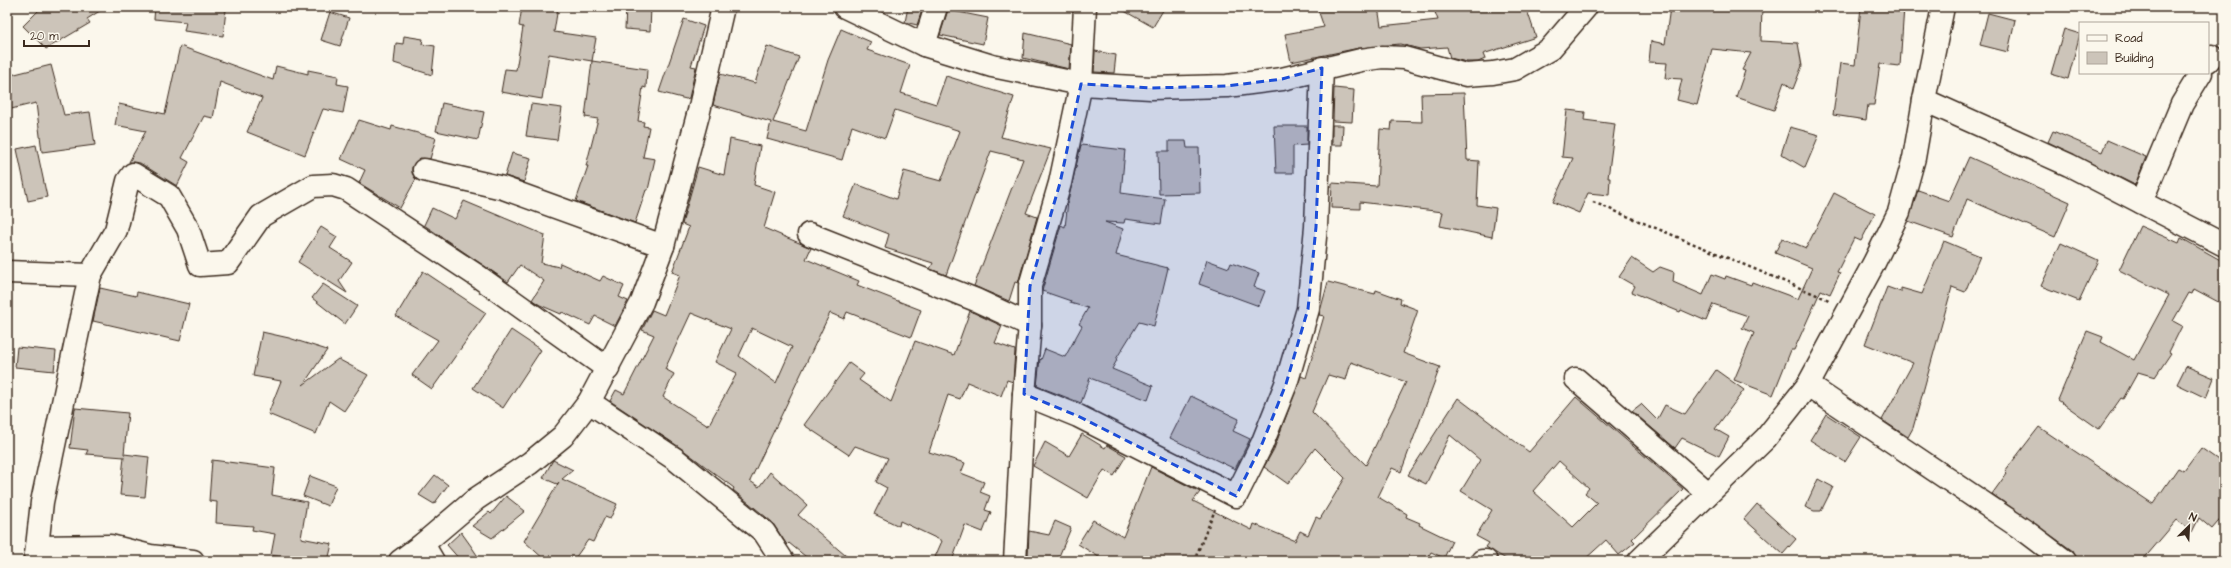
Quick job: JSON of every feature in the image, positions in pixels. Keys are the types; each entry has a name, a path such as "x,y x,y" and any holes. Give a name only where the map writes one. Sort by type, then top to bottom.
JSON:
{"street":[{"path":"400,561 428,553 476,498 530,463 563,436 589,402 608,369 642,302 663,246 699,111 723,7"},
{"path":"845,7 924,45 992,66 1081,84 1151,88 1227,86 1282,79 1322,68 1382,57 1404,58 1466,75 1493,74 1515,69 1550,49 1582,9"},
{"path":"924,45 936,7"},
{"path":"1015,561 1024,394 1030,325 1030,286 1060,183 1081,84 1085,7"},
{"path":"1639,561 1766,438 1808,385 1900,212 1914,158 1943,7"},
{"path":"1024,394 1078,416 1236,496 1259,451 1286,384 1308,309 1316,227 1322,68"},
{"path":"2141,202 2182,104 2200,74"},
{"path":"1924,100 2068,165 2224,245"},
{"path":"424,170 503,188 663,246"},
{"path":"193,561 150,556 110,546 36,554 42,502 90,275 116,230 128,182 133,174 169,196 188,228 200,265 228,263 261,216 313,186 333,185 346,189 479,277 608,369"},
{"path":"809,234 976,300 1030,325"},
{"path":"7,272 90,275"},
{"path":"1576,379 1708,493"},
{"path":"1808,385 2028,533 2065,561"},
{"path":"589,402 675,459 764,532 783,561"}],"path":[{"path":"1593,202 1850,308"},
{"path":"1194,561 1223,490"}],"highlighted area":[{"path":"1322,68 1316,227 1308,309 1286,384 1262,444 1236,496 1078,416 1024,394 1030,286 1060,183 1081,84 1151,88 1227,86 1282,79"}],"building":[{"path":"42,7 106,7 87,19 90,23 46,49 23,26"},
{"path":"155,7 206,7 226,10 223,36 184,31 186,22 154,19"},
{"path":"522,7 558,7 554,32 596,38 592,61 549,54 542,99 501,92 505,69 516,70 523,27 519,26"},
{"path":"626,7 651,7 650,31 625,29"},
{"path":"908,7 923,7 917,25 905,22"},
{"path":"1117,7 1165,7 1153,27"},
{"path":"1317,7 1378,7 1381,26 1438,20 1433,7 1526,7 1536,37 1483,54 1485,59 1478,62 1467,62 1450,58 1447,47 1420,49 1400,44 1359,48 1291,62 1285,34 1324,27"},
{"path":"1670,7 1762,7 1761,41 1798,43 1802,66 1793,89 1784,82 1774,110 1736,97 1745,71 1742,70 1751,53 1712,49 1697,105 1677,100 1682,79 1665,78 1667,63 1649,62 1651,41 1665,44"},
{"path":"1861,7 1904,7 1900,66 1880,64 1874,105 1868,105 1866,120 1833,115 1840,63 1855,65"},
{"path":"948,10 988,18 983,44 940,35"},
{"path":"330,12 349,18 340,46 321,40"},
{"path":"1988,13 2015,20 2008,52 1980,45"},
{"path":"684,19 704,26 691,66 696,67 689,98 686,99 659,92"},
{"path":"841,29 871,42 867,50 910,65 901,93 936,104 946,76 1014,97 1001,137 1051,149 1026,213 1037,217 1018,283 1015,282 1009,301 974,286 1023,159 991,151 946,275 930,269 933,263 885,248 889,234 843,216 856,184 896,199 904,171 941,181 960,131 895,110 885,138 852,126 842,160 767,139 771,122 713,105 720,74 755,83 767,46 799,57 773,122 806,131 828,60"},
{"path":"2064,29 2079,34 2068,79 2051,74"},
{"path":"1025,33 1071,44 1069,69 1023,58"},
{"path":"404,36 423,39 422,44 435,46 432,75 394,63 396,43 403,44"},
{"path":"180,46 273,80 276,66 308,74 308,70 338,76 337,84 348,86 343,113 323,109 305,155 247,132 262,98 220,82 213,118 204,116 182,158 189,162 177,186 140,163 129,162 146,131 115,125 119,104 165,114"},
{"path":"1095,51 1116,55 1114,73 1094,72"},
{"path":"592,61 647,69 646,88 643,87 638,121 644,122 643,126 649,127 643,157 655,159 648,190 646,190 635,223 576,201 588,166 586,166 598,119 585,117"},
{"path":"51,65 64,115 90,112 95,145 42,152 36,103 7,110 7,76"},
{"path":"1334,88 1354,90 1352,122 1333,121"},
{"path":"1464,93 1467,160 1479,161 1477,205 1496,208 1492,237 1440,226 1443,212 1360,202 1360,209 1331,208 1332,183 1377,186 1380,129 1391,130 1392,121 1422,122 1421,94"},
{"path":"442,103 484,112 478,140 436,131"},
{"path":"531,104 562,108 557,140 526,136"},
{"path":"1567,110 1585,112 1584,120 1615,124 1608,178 1610,178 1609,195 1588,193 1579,213 1553,202 1573,158 1562,157"},
{"path":"359,120 391,130 392,126 436,138 430,159 420,158 412,167 412,173 416,179 400,208 359,183 365,170 341,159"},
{"path":"1332,125 1343,125 1342,145 1332,145"},
{"path":"1274,126 1307,126 1307,145 1293,146 1293,173 1276,173"},
{"path":"1790,127 1819,135 1805,168 1781,154"},
{"path":"2053,131 2102,152 2107,140 2146,157 2135,185 2048,142"},
{"path":"730,139 760,146 754,185 775,192 764,228 811,248 806,259 859,281 857,285 921,310 911,337 847,312 844,319 830,313 750,481 759,487 770,472 807,505 798,515 852,561 811,561 789,543 787,545 772,522 733,490 734,488 682,449 610,401 616,390 624,394 654,335 642,330 652,310 664,315 680,275 672,272 689,227 682,224 698,167 724,175","holes":["691,313 731,329 715,362 737,373 708,426 663,397 674,374 665,369","752,328 792,347 776,383 739,356"]},
{"path":"1169,141 1186,141 1187,148 1199,148 1200,193 1159,194 1158,151 1169,151"},
{"path":"36,145 47,197 28,201 17,149"},
{"path":"1081,145 1125,150 1121,193 1165,199 1161,224 1125,219 1124,223 1105,222 1123,229 1116,255 1168,268 1154,326 1139,322 1116,359 1117,360 1112,369 1153,386 1148,400 1090,378 1081,403 1037,386 1040,359 1041,360 1045,349 1065,357 1082,326 1079,324 1088,308 1070,303 1071,301 1042,291 1061,225 1065,227 1068,201"},
{"path":"512,153 531,158 524,182 505,176"},
{"path":"1969,157 2070,202 2055,237 1967,199 1953,237 1908,221 1918,190 1949,201"},
{"path":"1834,193 1875,214 1861,241 1854,238 1837,272 1840,273 1830,294 1821,290 1794,350 1791,350 1773,395 1734,380 1754,333 1742,328 1748,316 1713,304 1706,321 1632,292 1635,286 1619,277 1632,258 1653,272 1660,267 1674,272 1673,282 1703,295 1712,274 1725,279 1726,276 1751,285 1752,282 1798,299 1812,268 1775,253 1782,238 1806,248"},
{"path":"464,201 545,235 541,263 559,267 560,263 600,281 603,276 624,286 619,297 628,301 615,326 595,316 590,325 562,312 561,314 540,305 532,300 544,281 520,265 508,282 424,225 432,208 455,219"},
{"path":"2140,226 2179,243 2181,238 2224,262 2224,305 2194,289 2192,294 2189,293 2173,321 2182,326 2169,352 2171,353 2155,377 2138,372 2123,399 2121,398 2099,429 2058,400 2087,331 2103,337 2101,342 2134,360 2169,295 2119,270"},
{"path":"321,227 337,237 330,248 352,262 339,281 347,293 298,262"},
{"path":"1944,241 1980,256 1965,292 1952,287 1913,428 1908,437 1882,420 1913,363 1865,344 1887,287 1901,292 1901,288 1922,294"},
{"path":"2061,243 2098,260 2079,301 2041,286"},
{"path":"1207,260 1229,268 1231,263 1259,273 1254,287 1265,291 1259,306 1199,284"},
{"path":"423,271 486,313 432,389 412,375 438,340 396,316"},
{"path":"1328,282 1375,294 1376,290 1401,299 1400,303 1418,310 1403,353 1440,367 1401,472 1392,468 1378,497 1407,514 1406,517 1420,523 1419,525 1452,541 1444,558 1431,552 1426,561 1105,561 1078,544 1093,520 1123,537 1151,467 1200,492 1193,501 1252,530 1254,524 1295,541 1300,531 1308,535 1316,517 1320,519 1345,478 1315,448 1288,484 1264,467 1274,449 1301,376 1306,378 1324,316 1319,315","holes":["1351,362 1406,382 1366,465 1312,412 1328,375 1346,380"]},
{"path":"323,284 357,306 345,324 312,298"},
{"path":"100,288 136,296 137,292 189,304 180,341 93,321"},
{"path":"970,311 1002,326 995,343 1015,350 1013,382 1007,380 1001,396 967,382 960,399 948,395 929,452 965,463 961,473 984,482 980,492 990,496 985,510 991,512 983,532 965,525 952,561 946,561 935,557 942,541 900,521 899,526 874,514 887,488 876,482 888,458 855,446 849,455 804,425 849,363 864,374 859,380 891,402 915,341 954,355"},
{"path":"511,330 541,350 503,408 473,388"},
{"path":"262,332 289,338 327,350 303,385 338,359 368,375 344,411 329,401 316,434 268,414 281,381 253,376"},
{"path":"17,347 56,351 54,371 15,367"},
{"path":"2186,366 2214,378 2206,398 2177,384"},
{"path":"1716,370 1744,390 1715,429 1729,437 1719,456 1682,438 1675,448 1632,411 1641,404 1657,420 1665,405 1685,414"},
{"path":"1191,396 1239,419 1233,431 1250,439 1235,469 1170,438"},
{"path":"1576,397 1683,489 1632,539 1635,542 1619,555 1606,540 1583,561 1509,561 1486,547 1489,543 1476,536 1492,510 1461,491 1480,460 1450,435 1426,484 1408,475 1458,398 1529,452","holes":["1559,461 1589,488 1585,493 1597,503 1573,527 1533,491"]},
{"path":"75,408 128,413 124,454 149,457 145,497 120,495 124,457 86,454 88,450 70,448"},
{"path":"1826,414 1861,437 1845,462 1810,440"},
{"path":"2039,427 2153,504 2178,468 2184,471 2201,448 2224,464 2224,515 2212,529 2199,518 2192,532 2177,520 2142,561 2077,561 2073,551 1992,494 2007,473 2005,471"},
{"path":"1082,434 1105,448 1107,445 1126,456 1114,476 1104,470 1088,498 1033,466 1045,442 1069,456"},
{"path":"212,460 275,468 272,495 307,502 301,538 332,544 328,561 303,561 271,555 275,534 252,530 253,526 216,523 217,502 209,501"},
{"path":"553,460 573,470 562,479 617,504 610,519 605,517 593,542 588,540 573,561 546,561 524,541 559,482 557,484 543,478"},
{"path":"435,475 448,485 434,504 419,495"},
{"path":"310,476 336,486 328,506 303,496"},
{"path":"1818,479 1833,487 1821,511 1814,511 1805,507"},
{"path":"506,496 525,511 492,538 472,526 489,512 491,514"},
{"path":"1757,504 1796,539 1783,554 1744,519"},
{"path":"1055,521 1071,528 1057,561 1040,561 1028,558 1029,531 1049,535"},
{"path":"461,532 481,561 461,561 447,545"}]}
